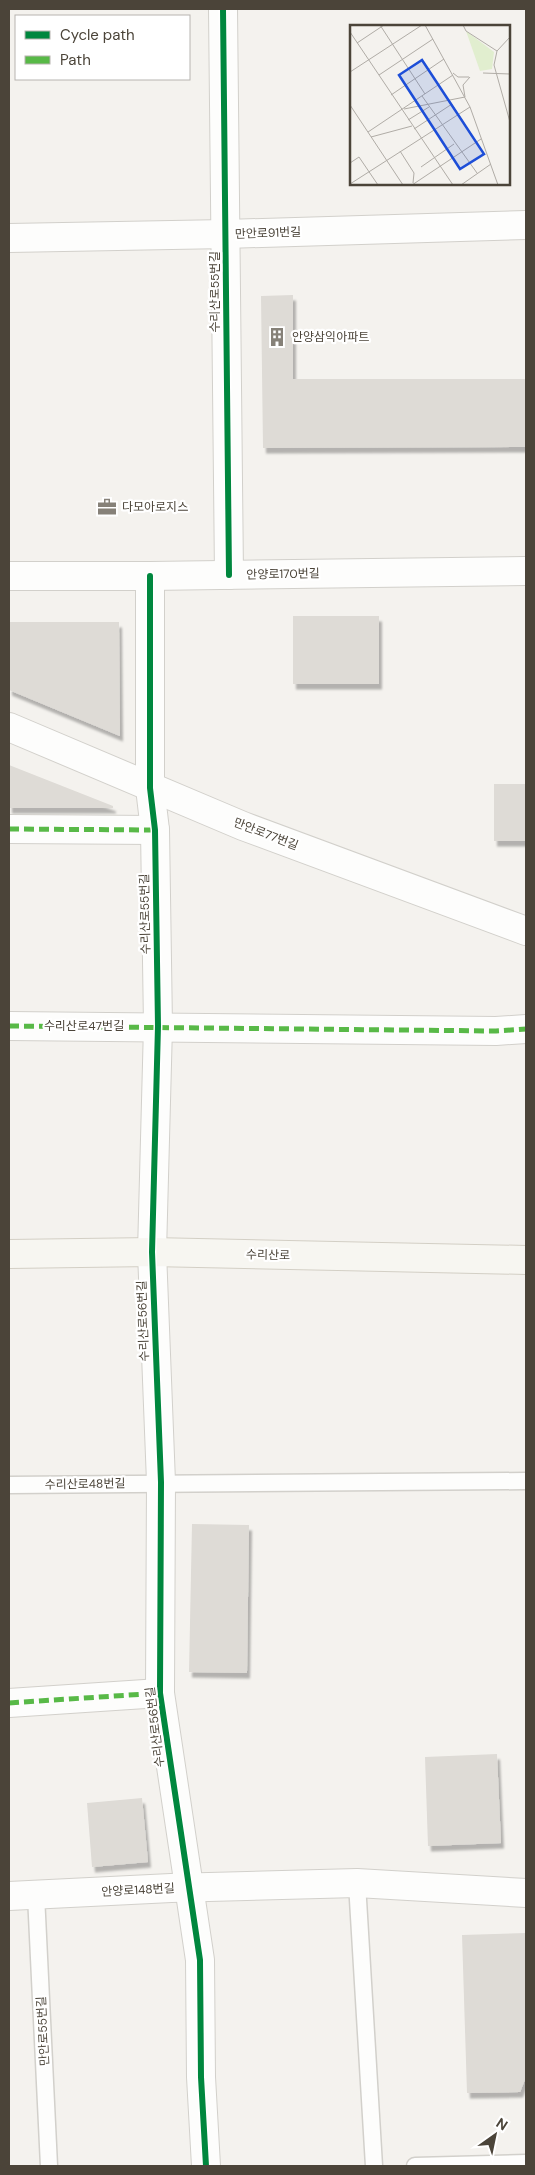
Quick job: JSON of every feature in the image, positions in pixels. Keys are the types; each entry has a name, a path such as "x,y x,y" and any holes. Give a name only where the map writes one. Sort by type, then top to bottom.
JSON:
{"street":[{"name":"수리산로55번길","path":"223,9 229,575"},
{"name":"만안로91번길","path":"9,238 526,225"},
{"name":"안양로170번길","path":"9,576 526,571"},
{"name":"수리산로55번길","path":"150,576 150,788 155,830 158,1026 152,1252"},
{"name":"만안로77번길","path":"9,727 244,826 526,931"},
{"path":"9,829 155,830"},
{"name":"수리산로47번길","path":"9,1026 158,1026"},
{"path":"158,1026 496,1031 526,1029"},
{"name":"수리산로","path":"9,1254 152,1252 526,1260"},
{"name":"수리산로56번길","path":"152,1252 161,1482 160,1693 200,1960 201,2077 206,2166"},
{"path":"9,1703 160,1693"},
{"name":"안양로148번길","path":"9,1896 357,1883 526,1893"}],"lane":[{"path":"161,1482 526,1481"},
{"name":"수리산로48번길","path":"9,1485 161,1482"},
{"path":"357,1883 374,2166"},
{"name":"만안로55번길","path":"36,1895 49,2166"},
{"path":"415,2166 526,2163"}],"building":[{"name":"안양삼익아파트","path":"293,295 293,379 526,379 526,447 263,448 261,296"},
{"path":"293,616 379,616 379,684 293,684"},
{"path":"9,622 119,622 120,736 9,690"},
{"path":"9,765 113,806 113,808 9,808"},
{"path":"494,784 526,784 526,841 494,841"},
{"path":"192,1524 249,1525 247,1673 189,1672"},
{"path":"497,1754 501,1843 428,1846 425,1757"},
{"path":"142,1798 148,1862 92,1867 87,1803"},
{"path":"526,1933 526,2077 520,2092 467,2093 462,1935"}],"marked path":[{"path":"9,829 155,830"},
{"path":"9,1026 496,1031 526,1029"},
{"path":"9,1703 160,1693"}],"cycle path":[{"path":"223,9 229,575"},
{"path":"150,576 150,788 155,830 158,1026 152,1252 161,1482 160,1693 200,1960 201,2077 206,2166"}],"place":[{"name":"안양삼익아파트","path":"277,337"},
{"name":"다모아로지스","path":"107,507"}]}
